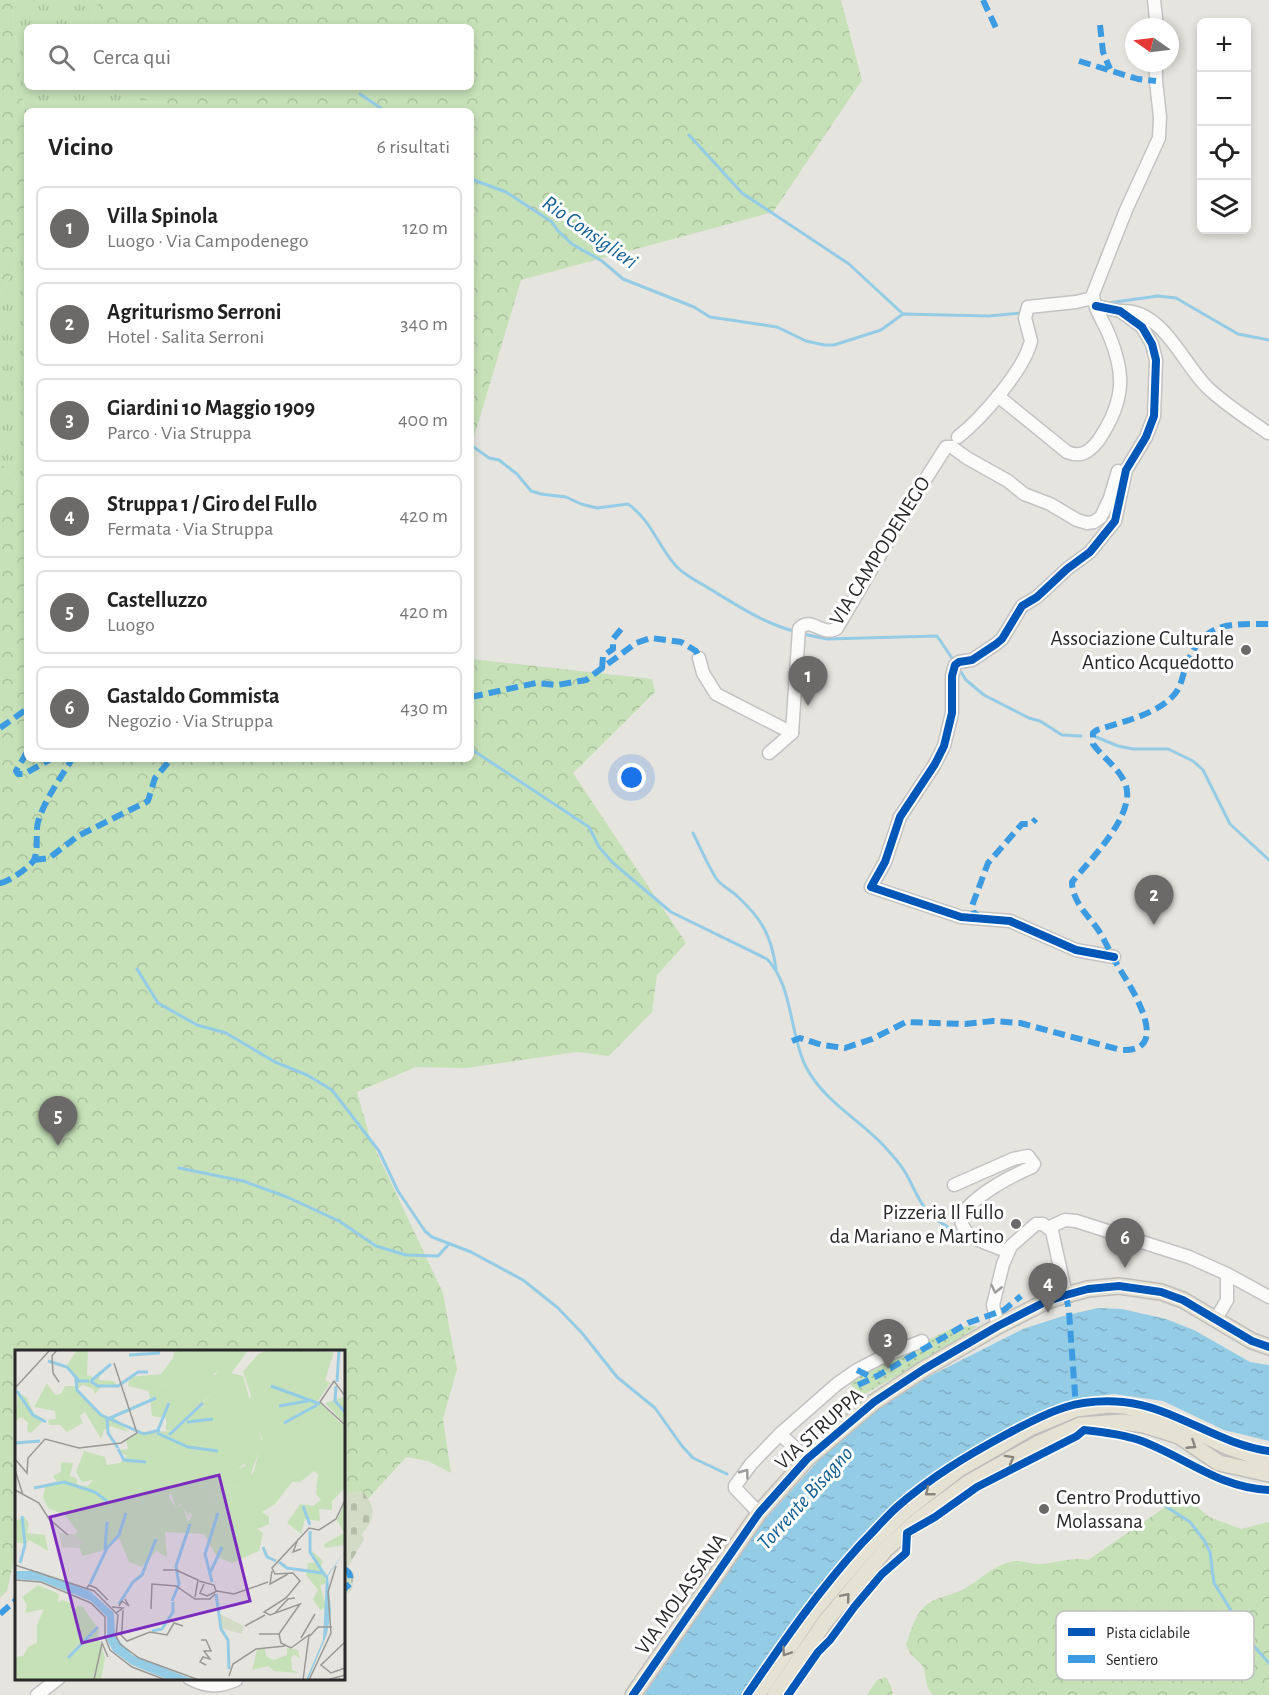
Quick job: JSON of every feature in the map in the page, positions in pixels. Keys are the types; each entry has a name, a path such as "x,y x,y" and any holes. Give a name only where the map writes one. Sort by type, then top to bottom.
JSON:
{"main road":[{"name":"VIA STRUPPA","path":"759,1513 807,1460 874,1402 924,1369 998,1326 1046,1302 1066,1295 1088,1288 1119,1286 1161,1292 1182,1300 1252,1341 1269,1347"},
{"path":"757,1695 812,1613 876,1538 906,1510 959,1469 1032,1427 1076,1409 1108,1405 1125,1406 1176,1421 1228,1447 1269,1461"},
{"path":"776,1695 825,1622 886,1549 918,1520 968,1483 1039,1443 1080,1425 1115,1422 1144,1425 1179,1436 1220,1463 1269,1474"},
{"name":"VIA MOLASSANA","path":"633,1695 759,1513"}],"street":[{"path":"1154,0 1156,18"},
{"path":"998,396 1067,452 1078,455 1087,453 1100,438 1119,396 1120,378 1118,357 1096,305 1126,210 1159,138 1160,117 1156,72"},
{"path":"958,437 976,423 998,396 1031,345 1025,314 1030,306 1076,302 1119,311 1135,311 1152,321 1207,388 1268,433"},
{"name":"VIA CAMPODENEGO","path":"792,733 798,633 804,624 808,623 826,632 837,628 944,449 952,447 966,458 1008,481 1024,494 1050,504 1077,520 1087,524 1101,517 1110,498 1120,464 1143,422 1150,367 1146,346 1133,327 1096,305"},
{"path":"1114,957 1076,950 1010,921 961,917 871,887 885,862 900,817 929,774 944,746 952,713 952,671 955,665 972,660 1002,639 1022,606 1037,597 1067,569 1090,552 1115,521 1126,470 1151,426 1156,375 1155,352 1147,334 1142,327 1119,311"},
{"path":"699,658 703,673 716,694 792,733 769,753"},
{"path":"954,1185 1014,1159 1026,1156 1032,1159 1034,1164 1032,1167 1005,1180 966,1208 961,1216 963,1226 979,1242 1008,1252"},
{"path":"1050,1227 1065,1220 1084,1223 1189,1257 1269,1297"},
{"path":"998,1326 993,1305 1008,1252 1011,1246 1036,1224 1050,1227 1054,1236 1066,1295"},
{"path":"1216,1319 1227,1300 1227,1274"},
{"path":"759,1513 735,1488 751,1464 780,1434 832,1388 857,1370 922,1341"},
{"path":"780,1434 807,1460"},
{"path":"37,1695 56,1680"},
{"path":"194,1680 211,1686 236,1680"}],"green space":[{"path":"0,0 11,0 24,110 24,249 0,296"},
{"path":"11,0 100,0 89,24 24,24 24,90 119,90 128,98 169,104 175,108 24,108 24,110"},
{"path":"100,0 841,0 862,80 773,212 521,280 474,437 474,108 175,108 169,104 128,98 119,90 474,90 474,24 89,24"},
{"path":"24,249 24,490 0,462 0,296"},
{"path":"0,462 24,490 24,762 474,762 474,659 652,679 655,692 573,773 686,943 657,975 652,1012 609,1056 577,1052 466,1068 416,1067 357,1092 370,1138 443,1293 457,1369 443,1419 451,1473 428,1461 406,1457 368,1499 363,1492 345,1493 345,1350 15,1350 15,1556 7,1591 0,1598"},
{"path":"978,1326 927,1359 861,1396 846,1379 955,1327"},
{"path":"363,1492 371,1503 373,1513 370,1523 362,1534 364,1539 348,1567 354,1573 352,1590 345,1594 345,1493"},
{"path":"1183,1495 1209,1517 1241,1529 1269,1522 1269,1695 933,1695 930,1692 923,1666 910,1653 906,1645 915,1620 928,1604 968,1587 997,1567 1010,1562 1038,1564 1076,1559 1088,1560"},
{"path":"886,1677 893,1695 867,1695 877,1680"}],"water":[{"name":"Torrente Bisagno","path":"1098,1308 1122,1309 1166,1319 1194,1330 1250,1362 1269,1365 1269,1441 1224,1430 1163,1401 1114,1394 1085,1397 1052,1409 963,1455 892,1509 847,1557 810,1602 745,1695 644,1695 762,1523 820,1459 877,1410 928,1377 1023,1329"}],"waterway":[{"name":"Rio Consiglieri","path":"360,94 381,108"},
{"path":"689,135 742,193 849,264 903,314"},
{"name":"Rio Consiglieri","path":"474,180 506,192 552,222 572,244 602,261 623,279 694,307 710,317 777,327 806,341 834,345 881,330 903,314 989,316 1022,313"},
{"name":"Rio Consiglieri","path":"1108,303 1158,296 1176,298 1238,334 1269,340"},
{"path":"474,447 489,458 499,460 517,474 531,491 566,497 597,508 628,504 649,525 670,558 684,573 752,614 797,632"},
{"path":"803,634 827,639 937,636 954,661"},
{"path":"959,669 966,680 984,695 1029,718 1040,721 1062,735 1081,736"},
{"path":"1096,737 1133,749 1168,749 1193,761 1203,770 1230,824 1269,860"},
{"path":"474,751 589,827 599,847 613,863 671,912 767,959 775,969 786,995 800,1052 812,1077 831,1099 875,1137 896,1159 924,1208 941,1223 965,1237"},
{"path":"693,833 718,881 746,904 764,928 776,968"},
{"path":"137,969 158,1003 197,1025 226,1033 275,1062 307,1075 332,1090 379,1151 398,1191 425,1231 432,1237 471,1252 523,1280 558,1308 582,1333 617,1377 655,1408 693,1458 727,1474"},
{"path":"179,1168 243,1181 287,1197 339,1221 376,1246 406,1255 438,1256 449,1244"},
{"path":"976,1245 989,1250"},
{"path":"1156,1500 1190,1522 1204,1540 1210,1552 1214,1583 1231,1611"},
{"path":"1254,1646 1269,1663"}],"marked path":[{"path":"983,0 997,30"},
{"path":"1100,25 1103,52 1110,69"},
{"path":"1079,61 1138,79 1156,81"},
{"path":"792,1041 800,1038 822,1045 845,1048 872,1039 906,1022 965,1024 993,1021 1020,1023 1121,1050 1137,1048 1145,1041 1147,1030 1139,1003 1072,888 1072,882 1119,822 1127,795 1122,777 1093,744 1093,733 1128,721 1165,703 1178,689 1193,651 1209,633 1230,625 1269,624"},
{"path":"602,669 603,656 613,649 613,639 622,628"},
{"path":"474,696 536,683 557,685 586,680 636,643 651,638 681,642 696,651 699,658"},
{"path":"0,728 24,711"},
{"path":"24,757 16,771 18,774 24,774 46,762"},
{"path":"0,883 18,874 34,860 37,826 41,814 70,762"},
{"path":"34,860 49,858 78,836 148,801 155,778 168,762"},
{"path":"982,918 974,913 972,906 988,863 1022,824 1031,824 1036,819"},
{"path":"1066,1295 1076,1408"},
{"path":"858,1385 968,1323 1004,1310 1021,1296"},
{"path":"857,1370 873,1378"},
{"path":"345,1570 349,1573 350,1579 350,1584 345,1588"},
{"path":"0,1614 15,1601"}],"cycle path":[{"path":"1096,306 1120,311 1142,327 1152,344 1156,360 1154,416 1146,437 1126,470 1115,521 1090,552 1067,569 1037,597 1022,606 1002,639 972,660 955,665 952,676 952,713 944,746 935,764 900,817 885,862 871,887 961,917 1010,921 1076,950 1114,957"},
{"path":"633,1695 759,1513 807,1459 874,1402 924,1369 998,1326 1045,1302 1066,1295 1088,1289 1119,1286 1161,1292 1183,1300 1252,1341 1269,1347"},
{"path":"747,1695 831,1579 893,1511 950,1467 1036,1419 1062,1408 1090,1402 1123,1402 1160,1411 1232,1441 1269,1451"},
{"path":"788,1695 818,1652 830,1640 855,1606 882,1574 906,1553 907,1533 935,1517 977,1487 1077,1436 1084,1430 1139,1440 1217,1478 1251,1488 1269,1490"}],"place":[{"name":"Associazione Culturale Antico Acquedotto","path":"1246,650"},
{"name":"Villa Spinola","path":"808,706"},
{"name":"Agriturismo Serroni","path":"1154,925"},
{"name":"Castelluzzo","path":"58,1146"},
{"name":"Pizzeria Il Fullo da Mariano e Martino","path":"1016,1224"},
{"name":"Gastaldo Gommista","path":"1125,1268"},
{"name":"Struppa 1 / Giro del Fullo","path":"1048,1313"},
{"name":"Giardini 10 Maggio 1909","path":"888,1369"},
{"name":"Centro Produttivo Molassana","path":"1044,1509"}]}
